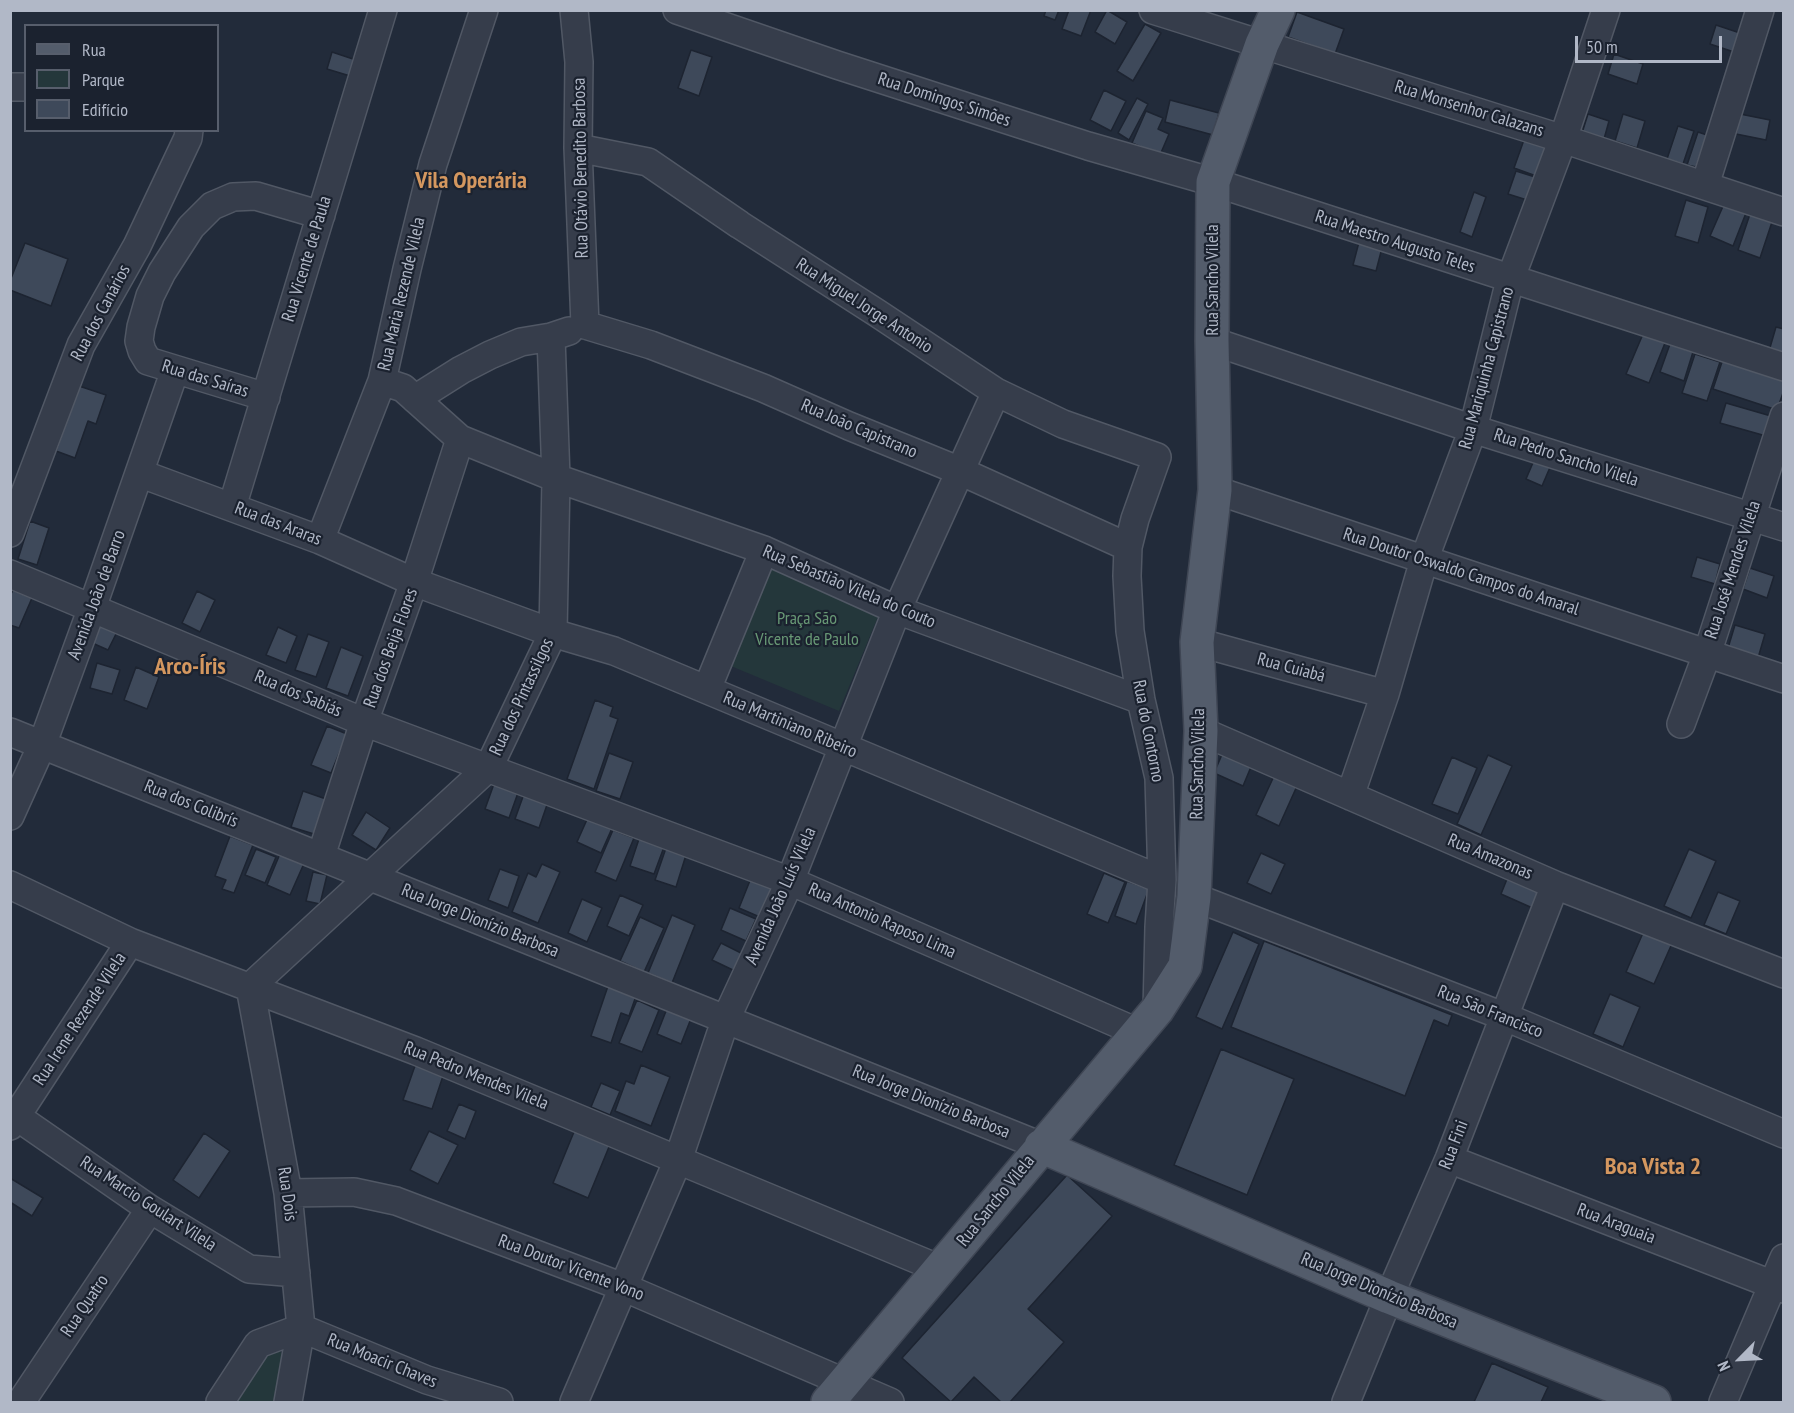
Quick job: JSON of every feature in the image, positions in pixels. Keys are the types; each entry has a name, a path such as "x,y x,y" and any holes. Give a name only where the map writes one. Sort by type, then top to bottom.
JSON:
{"main road":[{"name":"Rua Sancho Vilela","path":"836,1393 1147,1021 1185,966 1194,897 1201,731 1197,642 1215,490 1212,341 1213,183 1263,44 1278,10"},
{"name":"Rua Jorge Dionízio Barbosa","path":"1041,1146 1389,1297 1654,1402"}],"street":[{"name":"Rua Vicente de Paula","path":"232,507 383,10"},
{"name":"Rua Maria Rezende Vilela","path":"320,540 382,381 434,164 484,10"},
{"name":"Rua Otávio Benedito Barbosa","path":"574,10 579,62 578,148 585,325"},
{"name":"Rua Domingos Simões","path":"677,10 1077,143 1213,183"},
{"name":"Rua Monsenhor Calazans","path":"1153,10 1563,139 1784,212"},
{"name":"Rua Mariquinha Capistrano","path":"1350,796 1385,694 1424,560 1473,429 1510,280 1563,139 1605,10"},
{"path":"1705,185 1760,10"},
{"name":"Rua dos Canários","path":"10,533 81,345 137,246 189,132"},
{"name":"Rua Miguel Jorge Antonio","path":"578,148 648,162 740,225 996,392 1063,424 1157,457"},
{"name":"Rua Maestro Augusto Teles","path":"1213,183 1784,367"},
{"name":"Rua das Saíras","path":"266,397 148,362 140,347 140,335 150,296 162,272 191,227 212,206 233,197 256,196 321,215"},
{"path":"415,399 490,355 521,342 551,337 585,325"},
{"name":"Rua João Capistrano","path":"585,325 651,345 763,388 960,471 1128,547"},
{"name":"Rua dos Pintassilgos","path":"250,987 489,767 553,633 556,478 551,337"},
{"name":"Rua Pedro Sancho Vilela","path":"1212,341 1473,429 1784,527"},
{"name":"Avenida João de Barro","path":"10,816 42,745 175,370"},
{"name":"Rua Sebastião Vilela do Couto","path":"382,381 403,388 460,439 556,478 764,550 897,610 1141,700"},
{"name":"Avenida João Luís Vilela","path":"574,1402 678,1160 725,1021 790,881 897,610 996,392"},
{"name":"Rua José Mendes Vilela","path":"1681,724 1707,654 1784,416"},
{"name":"Rua dos Beija Flores","path":"321,856 460,439"},
{"name":"Rua do Contorno","path":"1147,1021 1159,927 1162,880 1159,778 1141,700 1130,631 1127,576 1128,547 1135,519 1157,457"},
{"name":"Rua das Araras","path":"140,473 320,540 414,582"},
{"name":"Rua Doutor Oswaldo Campos do Amaral","path":"1215,490 1784,679"},
{"path":"707,689 764,550"},
{"name":"Rua dos Sabiás","path":"10,574 364,722 489,767"},
{"name":"Rua Martiniano Ribeiro","path":"414,582 553,633 614,651 1162,880"},
{"name":"Rua Cuiabá","path":"1197,642 1385,694"},
{"name":"Rua Amazonas","path":"1201,731 1555,885 1784,974"},
{"name":"Rua dos Colibrís","path":"10,732 371,876"},
{"name":"Rua Antonio Raposo Lima","path":"489,767 790,881 1147,1021"},
{"name":"Rua Jorge Dionízio Barbosa","path":"371,876 725,1021 1041,1146"},
{"name":"Rua Pedro Mendes Vilela","path":"10,885 130,942 417,1051 940,1269"},
{"name":"Rua Fini","path":"1346,1402 1449,1159 1555,885"},
{"name":"Rua São Francisco","path":"1194,897 1503,1016 1784,1134"},
{"name":"Rua Irene Rezende Vilela","path":"13,1118 130,942"},
{"name":"Rua Dois","path":"250,987 288,1194 296,1273 301,1328 288,1402"},
{"name":"Rua Marcio Goulart Vilela","path":"13,1118 150,1209 249,1269 296,1273"},
{"name":"Rua Araguaia","path":"1449,1159 1778,1286"},
{"name":"Rua Doutor Vicente Vono","path":"288,1194 354,1192 396,1201 623,1287 836,1393 890,1402"},
{"name":"Rua Quatro","path":"21,1402 150,1209"},
{"path":"1723,1402 1778,1286 1784,1258"},
{"path":"220,1402 258,1344 301,1328"},
{"name":"Rua Moacir Chaves","path":"301,1328 427,1380 499,1402"}],"green space":[{"name":"Praça São Vicente de Paulo","path":"775,548 887,595 839,711 726,664"},
{"path":"277,1349 283,1354 275,1402 232,1402 266,1353"}],"building":[{"path":"1046,10 1059,10 1055,20 1044,16"},
{"path":"1069,10 1091,10 1081,36 1062,29"},
{"path":"1107,10 1127,22 1115,44 1095,32"},
{"path":"1297,12 1344,29 1335,54 1288,37"},
{"path":"1145,24 1161,33 1133,81 1117,71"},
{"path":"1716,25 1740,33 1734,52 1710,44"},
{"path":"691,50 712,57 699,96 678,88"},
{"path":"332,52 365,63 360,79 327,69"},
{"path":"1614,54 1643,64 1637,84 1608,74"},
{"path":"1104,90 1126,101 1111,131 1090,120"},
{"path":"1137,98 1148,104 1129,140 1118,133"},
{"path":"1170,100 1219,113 1213,135 1165,122"},
{"path":"1146,111 1163,118 1158,129 1169,134 1160,155 1132,143"},
{"path":"1588,114 1609,121 1604,139 1582,133"},
{"path":"1623,114 1645,121 1637,148 1615,141"},
{"path":"1740,114 1770,120 1766,140 1736,134"},
{"path":"1678,126 1694,131 1683,164 1667,159"},
{"path":"1698,132 1707,135 1696,167 1687,165"},
{"path":"1525,137 1550,146 1539,177 1514,168"},
{"path":"1516,171 1535,177 1527,200 1508,194"},
{"path":"1474,192 1486,197 1472,237 1460,232"},
{"path":"1686,200 1708,207 1698,243 1675,236"},
{"path":"1724,204 1746,213 1733,246 1710,236"},
{"path":"1750,214 1772,222 1760,258 1738,250"},
{"path":"1359,242 1382,248 1376,271 1353,265"},
{"path":"25,243 68,259 51,306 10,290 10,281"},
{"path":"1776,327 1784,329 1784,356 1769,351"},
{"path":"1643,334 1665,343 1649,383 1626,374"},
{"path":"1670,344 1693,352 1684,381 1660,372"},
{"path":"1695,354 1720,362 1707,401 1682,393"},
{"path":"1723,359 1784,379 1784,390 1777,410 1713,389"},
{"path":"79,386 106,395 96,424 88,421 75,458 56,451"},
{"path":"1726,403 1771,416 1766,436 1720,423"},
{"path":"1535,458 1551,465 1542,486 1526,479"},
{"path":"30,521 49,528 37,565 18,559"},
{"path":"1697,557 1720,564 1715,584 1691,577"},
{"path":"1750,568 1774,576 1767,598 1743,589"},
{"path":"13,590 32,598 19,628 10,625 10,596"},
{"path":"197,591 215,600 200,632 182,623"},
{"path":"99,621 118,630 108,650 90,642"},
{"path":"1735,625 1765,634 1758,658 1728,648"},
{"path":"278,627 297,636 286,663 266,655"},
{"path":"308,634 329,642 316,677 295,670"},
{"path":"341,647 363,656 348,696 326,688"},
{"path":"97,663 120,670 112,694 90,688"},
{"path":"136,667 159,677 147,709 124,700"},
{"path":"595,700 613,707 610,716 618,719 594,789 567,779"},
{"path":"327,726 347,734 331,773 311,765"},
{"path":"1224,750 1253,762 1243,786 1214,773"},
{"path":"609,753 633,762 620,799 596,791"},
{"path":"1488,755 1512,766 1481,835 1457,824"},
{"path":"1452,757 1477,768 1458,814 1432,804"},
{"path":"1274,776 1297,786 1279,826 1256,815"},
{"path":"495,781 519,790 509,818 485,809"},
{"path":"303,791 326,799 314,834 291,827"},
{"path":"525,791 549,799 539,828 515,819"},
{"path":"366,812 390,828 376,850 352,835"},
{"path":"589,815 613,826 601,853 577,842"},
{"path":"613,830 634,838 616,881 595,872"},
{"path":"230,836 253,845 234,893 222,889 226,880 215,876"},
{"path":"639,839 664,847 654,874 630,866"},
{"path":"666,848 686,855 676,887 655,880"},
{"path":"256,849 276,857 265,883 245,875"},
{"path":"282,849 306,859 290,895 267,885"},
{"path":"1689,849 1716,861 1691,918 1664,906"},
{"path":"1261,853 1285,864 1271,894 1247,883"},
{"path":"542,864 560,872 538,923 512,912 528,873 536,877"},
{"path":"500,869 519,876 508,908 488,900"},
{"path":"313,872 327,875 320,904 306,901"},
{"path":"1104,873 1125,882 1108,923 1087,914"},
{"path":"1509,874 1546,889 1537,910 1501,894"},
{"path":"751,878 774,888 762,918 739,908"},
{"path":"1127,881 1149,889 1136,924 1115,916"},
{"path":"1718,892 1740,901 1726,934 1704,925"},
{"path":"620,895 643,905 629,936 607,926"},
{"path":"582,899 602,908 587,942 568,933"},
{"path":"730,908 756,919 746,941 721,930"},
{"path":"672,915 695,925 672,983 648,973"},
{"path":"640,917 664,928 644,972 620,961"},
{"path":"1646,926 1674,939 1654,984 1626,972"},
{"path":"1233,932 1259,944 1222,1029 1196,1017"},
{"path":"1264,941 1452,1015 1448,1026 1434,1020 1405,1096 1231,1027"},
{"path":"721,943 743,954 735,971 712,960"},
{"path":"608,986 636,996 629,1016 621,1013 611,1043 591,1036"},
{"path":"1610,994 1640,1007 1623,1047 1593,1034"},
{"path":"637,1000 659,1010 642,1052 619,1043"},
{"path":"668,1006 692,1016 681,1044 657,1034"},
{"path":"1221,1049 1294,1079 1247,1195 1174,1165"},
{"path":"416,1063 444,1073 432,1109 403,1100"},
{"path":"641,1065 670,1077 651,1126 615,1111 626,1081 634,1084"},
{"path":"601,1083 620,1091 610,1115 591,1107"},
{"path":"459,1104 476,1111 465,1139 447,1131"},
{"path":"576,1127 611,1142 588,1198 553,1183"},
{"path":"429,1131 458,1145 438,1184 410,1170"},
{"path":"204,1133 230,1151 199,1198 173,1180"},
{"path":"1067,1175 1112,1216 1028,1309 1064,1342 1010,1402 1001,1402 974,1377 951,1402 902,1358"},
{"path":"10,1178 43,1198 32,1216 10,1202"},
{"path":"1492,1363 1548,1387 1541,1402 1474,1402"}],"district":[{"name":"Vila Operária","path":"471,181"},
{"name":"Arco-Íris","path":"190,667"},
{"name":"Boa Vista 2","path":"1653,1167"}]}
